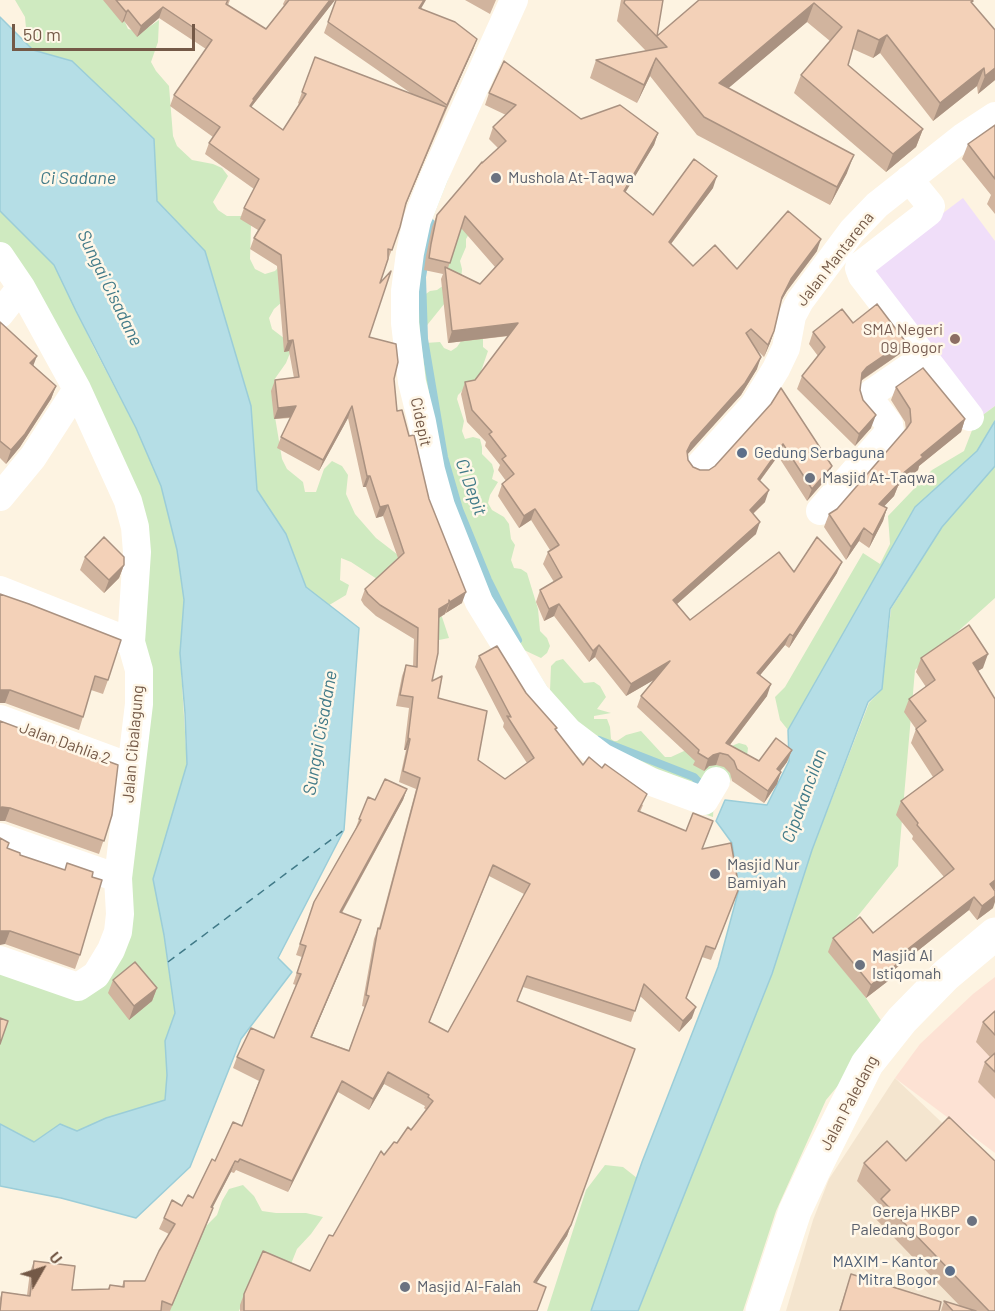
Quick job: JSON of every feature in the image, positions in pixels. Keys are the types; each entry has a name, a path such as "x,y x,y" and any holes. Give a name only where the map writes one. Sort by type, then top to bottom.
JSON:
{"street":[{"name":"Cidepit","path":"514,0 446,149 417,220 410,253 405,291 405,322 412,382 431,470 441,506 479,602 536,695 569,732 602,757 652,782 704,801 712,788"},
{"name":"Jalan Mantarena","path":"699,466 754,405 786,348 792,316 800,301 852,231 877,205 909,179 963,137 995,116"},
{"path":"909,179 931,206 929,212 859,268 862,276 923,358 970,417"},
{"name":"Jalan Cibalagung","path":"0,256 21,287 77,389 128,501 135,526 137,552 131,642 139,670 139,704 118,878 120,915 111,950 96,975 78,987 0,960"},
{"path":"0,314 21,287"},
{"path":"819,511 890,431 889,424 872,402 872,393 923,358"},
{"path":"0,497 33,457 77,389"},
{"path":"0,590 131,642"},
{"name":"Jalan Dahlia 2","path":"0,719 130,767"},
{"path":"0,837 118,878"},
{"name":"Jalan Paledang","path":"762,1311 795,1211 867,1064 902,1020 946,975 995,934"}],"shaded area":[{"name":"SMA Negeri 09 Bogor","path":"963,198 995,241 995,406 976,420 865,272"},
{"path":"995,977 995,1153 895,1078 920,1044 973,994"},
{"path":"895,1078 995,1173 995,1311 786,1311 813,1220 829,1179"}],"green space":[{"path":"15,0 104,0 124,20 128,29 139,32 159,20 158,42 151,62 169,86 173,136 177,146 192,160 222,168 228,176 213,202 218,210 227,216 247,216 251,225 250,259 255,269 265,274 275,271 282,263 282,302 269,318 272,329 289,342 290,353 274,380 275,417 282,459 287,469 303,482 305,492 316,492 324,469 332,461 342,466 348,475 346,494 355,514 376,538 402,558 439,608 449,638 439,640 380,581 341,558 340,580 349,585 346,595 326,607 270,567 178,224 161,208 156,198 23,51 25,17"},
{"path":"462,114 459,152 430,225 422,277 423,296 447,283 447,264 460,224 472,229 466,239 466,247 460,261 461,283 424,329 425,343 440,342 444,348 451,351 457,347 470,328 483,336 483,347 488,351 477,383 464,389 457,399 464,421 462,431 465,439 473,437 480,439 482,454 492,464 494,471 492,479 498,482 488,503 492,510 504,517 509,524 511,539 515,545 511,560 514,568 527,573 538,609 540,631 547,638 550,646 541,658 524,650 550,691 551,666 563,659 584,683 594,682 600,686 606,697 597,709 611,713 594,716 594,719 607,719 611,739 614,741 641,731 665,757 671,757 684,751 729,747 739,743 746,745 747,756 732,774 729,785 714,798 713,817 670,803 534,692 429,466 406,291"},
{"path":"0,211 54,265 136,428 161,486 177,550 184,600 180,653 187,764 153,879 175,1013 165,1041 167,1075 165,1100 106,1118 77,1131 60,1124 34,1143 0,1124 0,960 78,987 104,961 130,767 128,501 0,259"},
{"path":"995,406 995,421 977,451 915,507 788,730 780,720 775,697 785,687 863,553 880,564 890,544 888,516 932,470 964,451 976,420"},
{"path":"995,466 995,598 915,670 898,866 829,952 866,998 886,1028 826,1100 776,1211 743,1311 638,1311 772,974 812,850 869,703 882,689 891,609 942,527"},
{"path":"605,1165 623,1167 637,1178 591,1311 547,1311 586,1190"},
{"path":"243,1185 254,1196 262,1211 306,1213 323,1217 297,1249 291,1264 243,1301 239,1311 156,1311 181,1239 207,1225 217,1215 229,1189"}],"water":[{"name":"Ci Sadane","path":"0,17 33,50 72,61 154,139 157,201 205,251 251,406 257,490 286,534 306,587 359,628 344,830 278,958 292,972 241,1039 190,1167 136,1218 61,1198 0,1186 0,1124 34,1142 60,1124 77,1131 106,1118 165,1100 167,1075 165,1041 175,1013 153,879 187,764 180,653 184,600 177,550 161,486 136,428 54,265 0,211"},
{"name":"Cipakancilan","path":"995,421 995,466 942,527 890,609 882,689 868,702 812,850 772,974 638,1311 591,1311 642,1162 718,967 739,889 732,843 716,821 725,800 767,805 789,761 788,730 915,507 977,451"}],"building":[{"path":"116,0 228,0 226,4 266,29 289,0 330,0 253,99 250,106 283,130 306,94 302,92 315,57 446,107 406,203 392,250 388,249 388,259 380,283 391,271 369,337 396,344 398,362 394,379 397,411 402,410 409,436 414,435 429,499 466,592 450,602 449,600 449,603 439,609 438,653 432,681 442,676 438,698 487,711 478,760 505,779 534,758 507,716 511,717 479,656 497,646 526,693 557,728 555,729 583,765 589,757 602,768 605,764 647,794 638,811 686,831 693,813 713,821 702,849 731,843 739,888 715,949 706,946 686,998 696,1007 683,1021 644,984 635,1011 527,976 517,1001 635,1049 571,1225 534,1282 546,1287 537,1311 244,1311 244,1294 263,1251 310,1271 329,1235 333,1236 381,1151 384,1155 394,1142 397,1143 408,1127 411,1130 433,1101 428,1097 429,1095 388,1072 373,1099 342,1081 292,1181 240,1159 238,1162 235,1161 211,1207 213,1208 172,1305 162,1301 161,1311 0,1311 2,1292 30,1296 34,1261 75,1266 72,1290 109,1289 110,1285 124,1287 124,1281 145,1281 175,1224 164,1218 172,1200 182,1206 188,1195 193,1198 212,1159 215,1161 233,1122 242,1126 264,1070 237,1057 251,1028 274,1038 301,974 297,973 306,946 300,944 314,902 361,820 359,819 368,797 375,800 385,779 407,789 340,912 361,920 311,1037 349,1051 369,996 366,995 378,928 380,929 420,778 403,771 410,739 408,738 413,697 400,695 406,665 417,667 418,628 380,605 365,589 404,553 388,505 380,507 370,476 367,476 352,406 323,460 281,437 296,406 278,408 275,380 299,377 293,340 288,341 281,255 254,238 265,220 244,208 259,179 209,143 220,127 174,95 212,40 163,7 141,26 128,10 126,12","holes":["493,865 530,884 448,1032 429,1022"]},
{"path":"336,0 424,0 419,8 455,22 477,39 447,105 328,22"},
{"path":"625,0 663,0 657,36 699,0 972,0 971,2 995,30 995,68 985,76 984,68 940,103 887,35 879,40 858,30 848,65 923,129 893,154 801,75 842,27 814,3 719,83 854,155 837,187 704,117 656,58 644,85 596,60 667,47 624,3"},
{"path":"504,61 581,119 620,105 658,133 624,191 653,215 694,159 717,176 669,242 693,266 715,245 737,269 788,211 821,239 791,279 782,297 774,331 768,345 751,329 746,333 761,357 745,383 691,443 687,451 688,460 693,467 709,470 715,466 771,404 781,388 832,466 812,489 783,444 758,479 769,490 750,510 760,522 673,600 690,620 779,552 794,572 817,537 842,562 793,636 790,634 757,673 771,684 726,743 759,761 776,738 792,750 777,769 781,772 768,791 737,769 734,761 728,755 720,753 708,759 698,753 699,750 641,696 670,661 631,684 599,645 593,651 559,604 549,609 540,590 562,577 548,552 559,545 535,509 524,516 502,484 514,474 502,459 506,456 489,434 492,432 472,410 465,382 475,380 518,323 452,331 445,267 480,284 503,259 465,216 450,263 429,258 437,215 482,162 506,141 493,127 516,105 489,93"},
{"path":"995,125 995,179 968,144"},
{"path":"877,304 905,341 867,367 862,373 860,390 863,400 876,415 859,434 802,376 825,347 813,332 842,309 853,323"},
{"path":"0,322 37,356 30,363 56,386 25,434 11,450 0,441"},
{"path":"923,368 965,419 896,479 899,483 879,504 887,508 873,535 864,528 851,547 829,514 837,509 911,422 910,409 896,387"},
{"path":"104,537 124,557 124,565 109,580 85,557"},
{"path":"0,594 121,640 108,680 95,676 83,717 10,690 0,690"},
{"path":"969,625 988,654 973,663 995,699 995,880 990,884 995,891 995,896 982,906 974,897 894,960 897,964 871,985 833,938 860,917 873,933 954,869 917,825 918,823 901,801 943,770 916,729 926,721 909,699 935,680 921,658"},
{"path":"0,721 118,765 112,815 104,841 10,808 0,808"},
{"path":"0,838 9,843 7,848 20,855 65,870 67,863 93,872 92,877 102,880 80,955 10,931 0,931"},
{"path":"135,962 157,988 134,1006 113,980"},
{"path":"995,1011 995,1035 983,1022"},
{"path":"0,1018 8,1021 0,1044"},
{"path":"995,1053 995,1072 985,1062"},
{"path":"949,1117 995,1161 995,1311 989,1311 881,1199 890,1190 864,1163 887,1141 906,1161"},
{"path":"851,1274 941,1302 939,1311 840,1311"},
{"path":"944,1301 976,1311 953,1311"}],"waterway":[{"name":"Ci Depit","path":"431,223 422,277 424,339 444,457 459,509 488,580 518,640"},
{"name":"Ci Depit","path":"599,740 694,777 704,788"}],"ferry route":[{"path":"168,962 344,830"}],"place":[{"name":"Mushola At-Taqwa","path":"496,178"},
{"name":"SMA Negeri 09 Bogor","path":"955,339"},
{"name":"Gedung Serbaguna","path":"742,453"},
{"name":"Masjid At-Taqwa","path":"810,478"},
{"name":"Masjid Nur Bamiyah","path":"715,874"},
{"name":"Masjid Al Istiqomah","path":"860,965"},
{"name":"Gereja HKBP Paledang Bogor","path":"972,1221"},
{"name":"MAXIM - Kantor Mitra Bogor","path":"950,1271"},
{"name":"Masjid Al-Falah","path":"405,1287"}],"water label":[{"name":"Sungai Cisadane","path":"110,288"},
{"name":"Sungai Cisadane","path":"320,733"}]}
